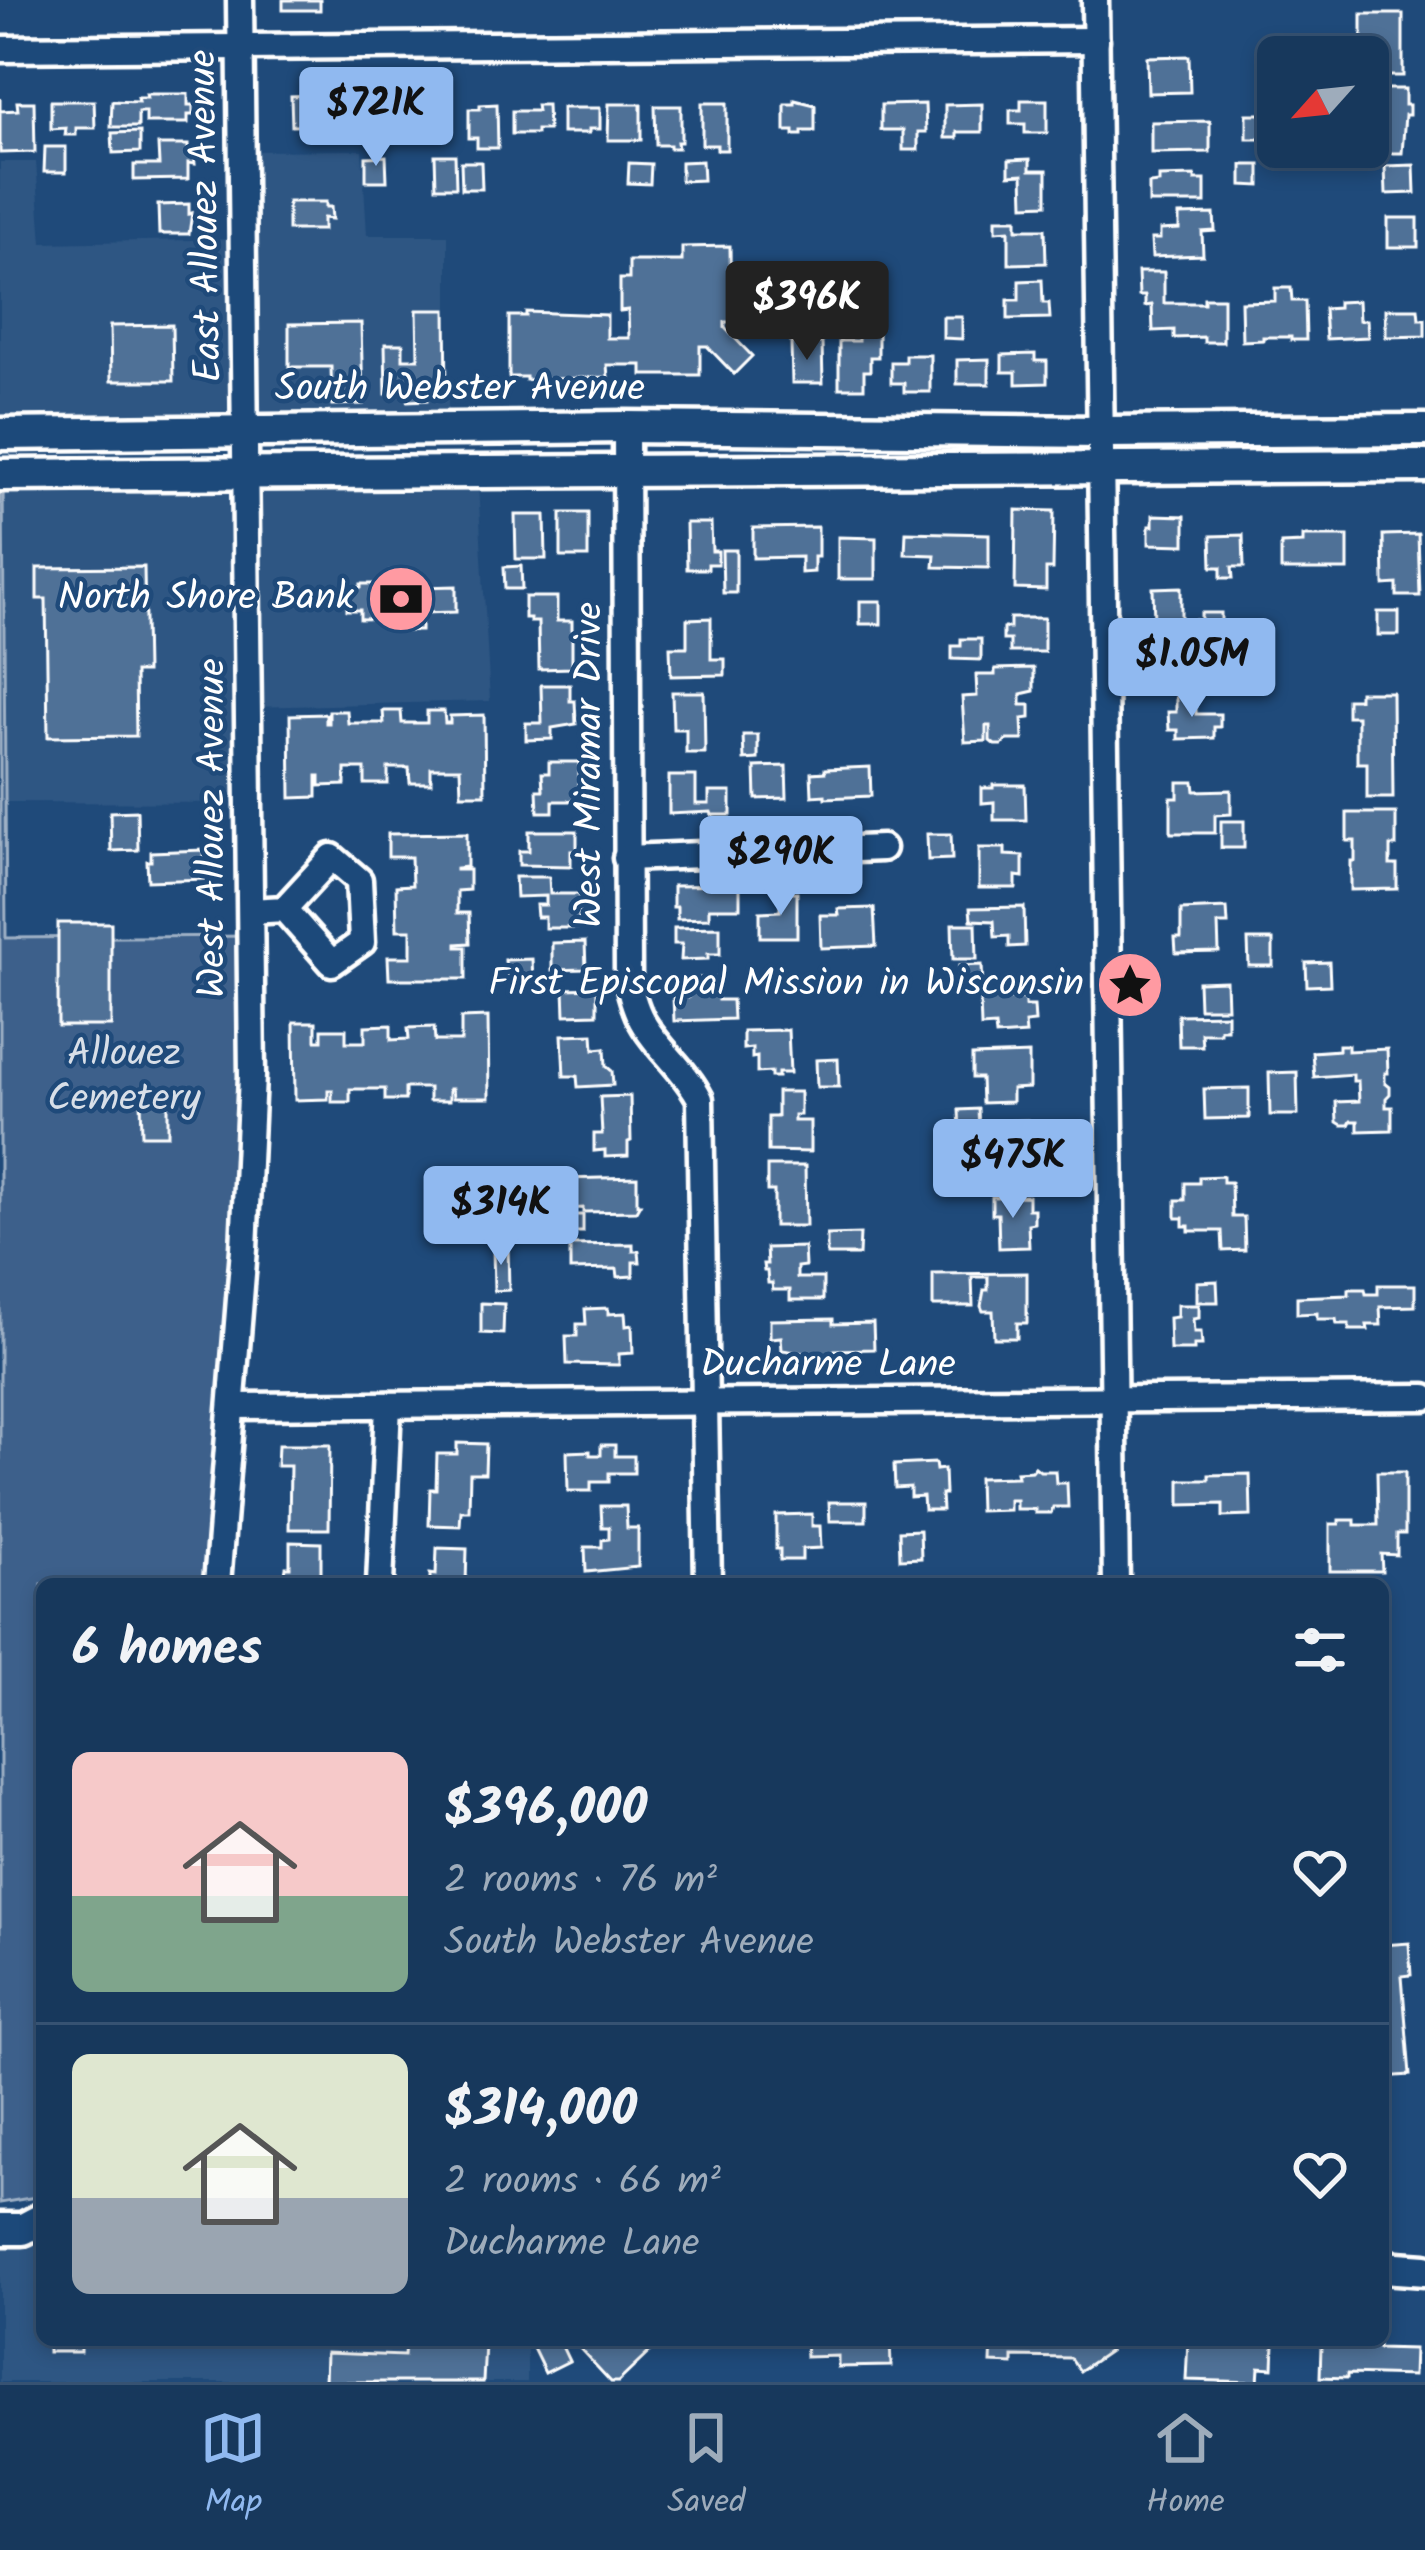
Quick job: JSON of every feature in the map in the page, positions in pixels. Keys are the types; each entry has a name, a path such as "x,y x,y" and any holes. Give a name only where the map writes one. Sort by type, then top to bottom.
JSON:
{"main road":[{"name":"South Webster Avenue","path":"0,434 626,427 1425,430"},
{"name":"South Webster Avenue","path":"0,475 1425,466"},
{"path":"1389,2267 1425,2270"}],"street":[{"name":"East Allouez Avenue","path":"240,0 247,430"},
{"path":"1095,0 1116,1578"},
{"path":"0,49 1096,40"},
{"name":"West Miramar Drive","path":"626,427 628,978 643,1024 700,1099 708,1578"},
{"name":"West Allouez Avenue","path":"218,1578 244,1249 252,1076 247,430"},
{"path":"626,858 882,848"},
{"path":"251,911 284,909"},
{"name":"Ducharme Lane","path":"232,1406 1425,1397"},
{"path":"380,1578 388,1405"}],"shaded area":[{"path":"362,150 367,235 448,235 448,428 0,434 0,162 36,162 42,243 241,239 252,151"},
{"path":"3,475 478,484 490,701 250,707 251,803 5,802"},
{"path":"0,2229 23,2229 36,2237 36,2346 527,2346 527,2382 0,2382"}],"green space":[{"name":"Allouez Cemetery","path":"3,475 6,938 252,936 217,1578 36,1578 36,2197 0,2203"}],"building":[{"path":"283,0 320,0 320,10 283,10"},
{"path":"1362,14 1403,14 1403,76 1389,76 1389,36 1362,36"},
{"path":"1189,56 1190,92 1148,93 1147,57"},
{"path":"1389,89 1405,89 1405,105 1409,105 1402,153 1389,153"},
{"path":"146,94 188,94 193,115 188,115 188,123 146,123 146,112 138,112 138,127 111,127 112,101 138,102"},
{"path":"311,95 311,100 350,99 350,125 292,126 291,96"},
{"path":"419,98 444,98 444,139 419,139"},
{"path":"795,100 815,105 815,131 794,135 794,131 785,131 785,104 795,104"},
{"path":"1021,100 1047,100 1047,133 1025,133 1025,124 1010,124 1010,110 1021,110"},
{"path":"51,101 94,101 95,128 76,128 76,135 65,135 66,128 51,129"},
{"path":"17,102 34,102 35,152 0,153 0,111 18,110"},
{"path":"702,103 727,103 727,150 702,145"},
{"path":"497,104 498,148 477,148 477,138 469,138 469,109"},
{"path":"609,104 641,104 641,140 608,140"},
{"path":"925,104 926,132 918,132 918,150 903,150 903,130 881,130 881,105"},
{"path":"982,104 982,132 957,132 957,138 945,138 945,105"},
{"path":"536,105 547,105 548,130 512,134 512,111 537,111"},
{"path":"655,106 681,106 678,148 656,145"},
{"path":"401,107 402,140 374,141 373,108"},
{"path":"562,108 600,108 600,129 562,133"},
{"path":"1247,114 1257,114 1257,139 1247,139"},
{"path":"1210,121 1210,152 1151,153 1151,122"},
{"path":"140,132 140,152 113,153 112,133"},
{"path":"158,145 188,145 195,164 188,163 188,179 134,180 134,165 159,165"},
{"path":"45,147 66,147 66,172 44,172"},
{"path":"435,155 455,155 456,187 436,187"},
{"path":"386,156 387,181 366,181 366,157"},
{"path":"1030,159 1030,170 1047,170 1047,204 1024,205 1023,174 1009,175 1009,160"},
{"path":"702,161 703,180 681,181 681,162"},
{"path":"461,162 481,162 482,189 462,189"},
{"path":"629,163 651,164 650,184 628,183"},
{"path":"1242,165 1257,165 1260,186 1242,185"},
{"path":"1414,165 1415,193 1386,194 1385,168"},
{"path":"1195,176 1195,180 1205,180 1205,203 1149,203 1149,184 1159,183 1159,177"},
{"path":"288,202 326,202 332,219 323,218 323,230 288,230"},
{"path":"189,204 189,234 159,234 158,205"},
{"path":"1214,214 1215,231 1202,232 1203,255 1152,257 1151,239 1160,239 1160,230 1179,229 1179,215"},
{"path":"1388,218 1418,218 1418,247 1388,247"},
{"path":"996,219 1017,219 1017,229 1045,229 1046,263 1009,264 1009,230 996,231"},
{"path":"730,246 731,322 725,322 725,328 752,356 734,374 707,346 700,346 700,375 642,375 642,365 607,365 608,377 509,377 509,316 526,316 526,312 607,315 607,338 629,338 628,310 620,311 620,279 629,279 629,261 682,261 682,247"},
{"path":"1138,272 1164,272 1164,303 1223,298 1223,342 1174,338 1174,330 1153,331 1152,305 1145,306 1145,296 1139,296"},
{"path":"1042,280 1043,303 1049,303 1050,318 1008,319 1008,300 1019,300 1019,281"},
{"path":"808,284 829,284 830,310 809,311"},
{"path":"1275,288 1291,288 1292,301 1305,301 1306,340 1263,337 1242,341 1241,302 1275,301"},
{"path":"1358,301 1359,320 1367,320 1368,337 1326,339 1324,309 1338,308 1338,302"},
{"path":"1386,309 1418,309 1419,319 1425,319 1425,336 1386,337"},
{"path":"417,310 446,310 447,394 408,401 408,394 386,394 385,344 403,344 403,359 418,359"},
{"path":"943,317 962,317 962,339 943,338"},
{"path":"361,323 363,404 332,405 331,367 289,367 289,324"},
{"path":"172,325 173,381 111,381 110,326"},
{"path":"878,333 878,357 870,357 864,388 839,388 839,341 858,341 858,334"},
{"path":"791,343 822,343 823,383 792,383"},
{"path":"1035,354 1035,361 1047,361 1047,383 1016,384 1016,372 1002,372 1002,355"},
{"path":"905,355 930,355 930,392 904,392 904,383 891,383 891,362 905,362"},
{"path":"989,359 989,384 957,384 957,360"},
{"path":"1016,510 1054,511 1053,569 1046,569 1046,590 1015,589"},
{"path":"561,513 588,513 588,557 561,557"},
{"path":"515,515 545,515 546,559 516,559"},
{"path":"1153,515 1185,516 1185,545 1149,544"},
{"path":"686,523 711,523 712,551 718,551 718,564 687,569"},
{"path":"818,527 814,572 801,573 801,557 753,558 753,528"},
{"path":"906,532 989,534 989,568 934,567 935,555 905,554"},
{"path":"1418,534 1420,596 1397,596 1397,584 1384,585 1383,535"},
{"path":"1243,535 1244,567 1232,567 1233,578 1221,578 1221,567 1212,567 1211,536"},
{"path":"1303,536 1348,536 1348,570 1281,570 1281,544 1303,543"},
{"path":"838,537 876,538 876,579 838,579"},
{"path":"722,550 736,550 736,593 723,593"},
{"path":"521,566 522,589 505,589 504,567"},
{"path":"144,567 146,672 135,672 136,736 48,737 46,599 37,599 37,568"},
{"name":"North Shore Bank","path":"390,572 420,572 421,587 456,586 456,612 421,613 421,631 400,631 400,618 360,619 360,610 347,610 347,588 391,584"},
{"path":"1181,587 1181,620 1196,620 1196,640 1174,640 1173,624 1154,624 1153,588"},
{"path":"525,597 557,597 557,621 572,621 572,668 539,669 538,622 525,618"},
{"path":"860,601 881,601 881,624 860,624"},
{"path":"1378,612 1399,612 1399,635 1378,635"},
{"path":"1201,613 1221,613 1221,633 1201,633"},
{"path":"711,618 711,659 725,659 725,675 671,676 670,647 687,647 687,619"},
{"path":"1010,618 1044,618 1044,652 1010,652 1003,628 1010,628"},
{"path":"961,639 981,639 981,660 952,659 952,646 961,646"},
{"path":"1034,668 1034,691 1021,694 1021,705 1030,705 1030,718 1022,719 1023,740 995,745 990,741 990,726 986,726 986,741 965,742 962,697 977,696 976,675 995,675 995,669"},
{"path":"541,685 570,685 576,724 552,728 552,739 526,740 526,723 542,723"},
{"path":"672,692 704,692 705,753 686,753 686,729 673,729"},
{"path":"1359,692 1392,692 1393,798 1367,798 1367,763 1357,763 1357,716 1347,716 1347,699 1359,699"},
{"path":"1176,694 1196,694 1196,714 1220,714 1214,738 1178,739 1178,730 1169,730 1168,712 1176,712"},
{"path":"329,711 347,711 348,723 384,723 383,711 401,711 402,723 427,723 427,711 444,711 445,723 450,723 450,716 484,715 485,794 461,794 460,768 431,768 431,783 410,783 409,768 388,768 388,784 365,784 365,769 345,769 345,785 320,786 317,776 317,797 291,798 290,715 326,714 329,723"},
{"path":"743,735 758,735 758,759 744,760"},
{"path":"549,762 579,762 579,801 553,801 553,812 538,812 537,790 543,790 542,773 549,773"},
{"path":"786,766 787,798 756,799 755,767"},
{"path":"870,767 871,796 812,796 811,773"},
{"path":"669,776 696,776 696,804 709,804 709,792 731,792 731,815 669,814"},
{"path":"1178,782 1194,782 1195,791 1231,790 1231,814 1215,815 1215,833 1171,833 1171,798 1178,798"},
{"path":"1025,785 1026,820 994,820 994,802 982,803 982,788"},
{"path":"137,811 138,850 111,851 110,812"},
{"path":"1347,813 1396,813 1396,846 1390,846 1390,865 1397,865 1397,889 1351,890 1355,841 1347,841"},
{"path":"1221,821 1244,821 1244,848 1221,848"},
{"path":"529,831 577,831 571,866 519,865 519,851 529,851"},
{"path":"467,833 467,867 456,868 469,870 469,890 457,891 457,913 469,913 470,943 457,944 466,947 466,979 389,979 388,957 411,957 411,930 397,930 396,886 412,885 411,857 388,857 388,834"},
{"path":"927,834 951,834 952,859 928,860"},
{"path":"979,848 1005,848 1005,855 1023,856 1023,877 1016,876 1016,888 979,888"},
{"path":"204,850 205,879 148,881 151,852"},
{"path":"515,877 549,877 550,894 579,894 583,913 579,913 579,928 545,928 545,917 537,917 536,905 546,905 546,896 516,897"},
{"path":"740,885 740,908 709,908 709,918 677,919 673,886"},
{"path":"780,892 797,892 797,937 760,937 760,912 780,911"},
{"path":"1024,907 1025,946 1009,947 1009,936 995,937 994,921 971,920 970,908"},
{"path":"874,908 876,946 821,948 820,915 839,915 838,909"},
{"path":"1227,908 1228,924 1218,924 1219,952 1176,953 1181,910"},
{"path":"58,923 111,923 111,1026 58,1026"},
{"path":"952,924 976,924 977,959 953,959"},
{"path":"720,927 720,954 681,960 682,944 674,944 674,928"},
{"path":"1248,940 1273,940 1273,966 1249,966"},
{"path":"585,942 586,969 552,970 552,943"},
{"path":"532,959 533,981 506,982 505,960"},
{"path":"1329,962 1330,985 1307,986 1306,963"},
{"path":"982,965 983,988 959,989 959,966"},
{"path":"695,978 718,978 718,1000 732,1000 733,1019 674,1021 673,997 695,992"},
{"path":"1226,981 1227,1008 1199,1008 1198,982"},
{"path":"597,988 597,1014 565,1015 564,989"},
{"path":"1025,998 1025,1006 1034,1006 1035,1022 1025,1023 1026,1034 996,1036 995,1026 981,1027 980,1000"},
{"path":"1227,1014 1227,1029 1201,1033 1202,1046 1179,1046 1178,1015"},
{"path":"488,1017 489,1098 453,1098 449,1089 449,1101 429,1101 429,1088 405,1088 405,1100 385,1100 385,1089 350,1089 350,1102 332,1102 332,1090 328,1090 328,1099 295,1100 294,1022 316,1022 316,1040 322,1040 322,1029 346,1029 346,1042 365,1042 365,1026 391,1025 391,1040 409,1039 408,1028 434,1027 435,1041 461,1041 461,1018"},
{"path":"788,1030 790,1073 771,1077 771,1072 757,1073 752,1048 743,1049 743,1031"},
{"path":"593,1034 594,1049 605,1048 613,1085 578,1087 577,1076 564,1076 562,1035"},
{"path":"1339,1045 1348,1045 1348,1051 1387,1049 1385,1083 1390,1094 1386,1107 1392,1107 1392,1130 1358,1131 1358,1121 1337,1122 1336,1102 1359,1101 1358,1081 1353,1081 1353,1074 1314,1077 1312,1052 1339,1050"},
{"path":"1029,1054 1029,1088 1012,1089 1012,1102 982,1103 981,1078 972,1078 972,1056"},
{"path":"838,1059 839,1087 817,1087 816,1060"},
{"path":"1297,1072 1298,1115 1270,1115 1269,1073"},
{"path":"1249,1088 1249,1118 1205,1119 1204,1089"},
{"path":"777,1092 800,1092 800,1115 794,1115 794,1121 810,1121 810,1152 768,1151 768,1117 777,1117"},
{"path":"630,1096 628,1156 605,1157 605,1150 594,1151 594,1134 602,1134 600,1097"},
{"path":"141,1099 168,1099 168,1135 142,1135"},
{"path":"978,1109 979,1129 960,1130 959,1110"},
{"path":"1027,1120 1028,1158 1012,1158 1012,1147 993,1148 992,1121"},
{"path":"767,1166 805,1166 806,1226 774,1226 774,1191 767,1191"},
{"path":"1223,1176 1223,1182 1231,1182 1232,1217 1244,1217 1245,1250 1223,1251 1222,1231 1189,1231 1183,1218 1176,1218 1176,1200 1185,1200 1185,1183"},
{"path":"637,1177 640,1204 636,1211 565,1209 564,1179"},
{"path":"1028,1196 1028,1209 1034,1209 1034,1223 1028,1224 1029,1247 999,1248 998,1214 992,1214 992,1197"},
{"path":"552,1215 583,1215 583,1232 552,1232"},
{"path":"860,1234 859,1255 827,1255 827,1235"},
{"path":"633,1244 640,1262 633,1262 633,1276 618,1277 617,1269 570,1270 570,1245"},
{"path":"493,1246 508,1246 509,1290 494,1291"},
{"path":"804,1247 805,1266 797,1267 797,1278 823,1278 823,1300 790,1300 790,1290 773,1290 768,1283 763,1264 767,1264 766,1248"},
{"path":"1027,1273 1027,1323 1017,1323 1017,1338 994,1338 993,1311 983,1311 981,1306 988,1277 972,1277 973,1306 933,1306 933,1274"},
{"path":"1217,1281 1218,1302 1197,1302 1197,1282"},
{"path":"1378,1285 1415,1285 1415,1306 1380,1307 1381,1325 1367,1325 1368,1330 1349,1330 1349,1324 1337,1324 1336,1319 1317,1319 1317,1313 1297,1314 1297,1297 1349,1295 1349,1289 1378,1294"},
{"path":"481,1303 504,1304 503,1334 481,1333"},
{"path":"1177,1305 1199,1305 1199,1318 1193,1319 1202,1345 1194,1345 1194,1350 1170,1350 1169,1318 1177,1317"},
{"path":"608,1308 608,1314 625,1313 626,1326 632,1325 633,1353 619,1354 619,1365 567,1364 566,1336 577,1336 577,1324 586,1324 585,1309"},
{"path":"833,1319 833,1324 873,1323 874,1349 835,1350 835,1358 811,1358 811,1354 782,1350 781,1337 770,1338 770,1320"},
{"path":"457,1443 486,1444 485,1473 470,1473 469,1511 461,1511 460,1526 429,1525 437,1454 457,1454"},
{"path":"278,1445 330,1445 329,1529 289,1529 290,1466 277,1466"},
{"path":"601,1445 615,1445 615,1456 634,1456 634,1473 609,1473 609,1482 591,1482 591,1491 568,1491 567,1452 601,1455"},
{"path":"935,1463 936,1470 944,1469 942,1510 924,1510 923,1496 910,1497 910,1487 895,1488 894,1465"},
{"path":"1035,1467 1055,1471 1056,1483 1067,1483 1068,1507 1035,1513 1035,1509 1016,1509 1016,1500 1009,1500 1009,1510 979,1511 978,1478 1017,1477 1016,1472"},
{"path":"1377,1472 1405,1472 1405,1534 1397,1534 1397,1555 1381,1554 1382,1571 1330,1571 1330,1524 1355,1520 1355,1525 1378,1525"},
{"path":"1250,1474 1251,1516 1223,1517 1223,1504 1180,1505 1180,1480"},
{"path":"829,1502 866,1502 866,1521 830,1521"},
{"path":"601,1506 626,1506 627,1528 638,1528 638,1567 586,1572 585,1547 602,1547 602,1540 609,1539 609,1527 602,1527"},
{"path":"812,1514 812,1526 820,1526 821,1548 802,1549 802,1560 780,1560 776,1515"},
{"path":"920,1530 921,1558 900,1559 899,1531"},
{"path":"290,1542 321,1543 321,1578 284,1578 290,1567"},
{"path":"437,1548 467,1549 466,1578 430,1578 436,1575"},
{"path":"1409,1943 1411,1975 1402,1976 1410,2075 1389,2077 1389,1945"},
{"path":"48,2346 80,2346 80,2352 48,2352"},
{"path":"405,2346 485,2346 483,2382 325,2382 326,2353 404,2356"},
{"path":"532,2346 562,2346 569,2361 545,2373"},
{"path":"578,2346 656,2346 618,2382 611,2382"},
{"path":"805,2346 890,2346 891,2366 838,2367 838,2356 806,2357"},
{"path":"992,2346 1106,2346 1109,2351 1080,2371 1071,2358 1013,2357 1013,2364 991,2363"},
{"path":"1188,2346 1274,2346 1273,2368 1259,2367 1258,2382 1186,2380"},
{"path":"1321,2346 1414,2349 1413,2376 1320,2377"}],"place":[{"name":"North Shore Bank","path":"401,599"},
{"name":"First Episcopal Mission in Wisconsin","path":"1130,985"}]}
